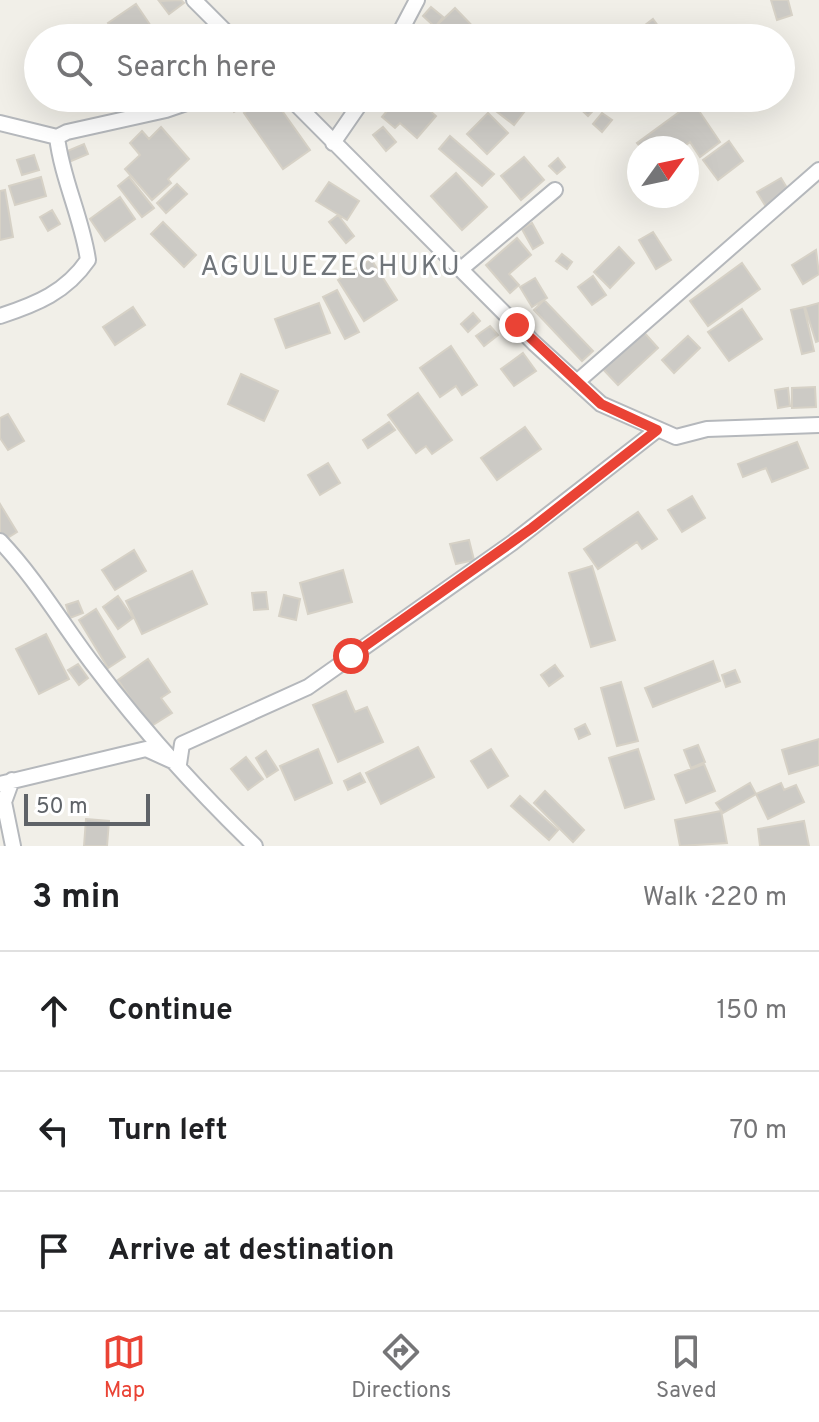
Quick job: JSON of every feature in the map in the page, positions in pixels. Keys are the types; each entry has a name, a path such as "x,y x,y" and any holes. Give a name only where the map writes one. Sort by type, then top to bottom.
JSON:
{"street":[{"path":"194,0 218,24"},
{"path":"404,24 417,0"},
{"path":"0,123 57,137 67,132 157,112"},
{"path":"303,112 534,343 601,404 676,437 707,429 819,425"},
{"path":"333,143 354,112"},
{"path":"0,316 47,299 74,280 88,260 84,233 60,159 57,137"},
{"path":"578,381 819,170"},
{"path":"461,269 555,190"},
{"path":"179,764 182,744 308,687 512,543 657,430"},
{"path":"0,541 29,571 92,664 200,792 255,846"},
{"path":"13,846 4,802 6,782 45,776 146,749 179,764"}],"building":[{"path":"181,0 184,3 169,14 159,1"},
{"path":"771,0 788,0 792,15 777,20"},
{"path":"136,4 150,24 109,24"},
{"path":"431,7 443,17 437,24 432,24 423,16"},
{"path":"455,8 470,24 438,24"},
{"path":"283,112 310,150 283,169 244,113"},
{"path":"386,112 431,112 436,116 417,138 400,123 395,128 382,117"},
{"path":"497,112 524,112 514,125"},
{"path":"679,112 700,112 720,142 700,157 699,136 647,136"},
{"path":"488,113 508,133 487,154 467,134"},
{"path":"602,113 612,120 602,132 593,124"},
{"path":"161,127 189,159 168,179 171,183 152,200 125,169 140,155 130,143 142,131 149,139"},
{"path":"383,127 396,142 386,151 373,135"},
{"path":"450,136 494,174 482,186 439,149"},
{"path":"729,141 743,161 718,180 703,160"},
{"path":"84,144 88,154 69,162 65,152"},
{"path":"34,155 39,170 22,175 17,160"},
{"path":"524,157 544,180 521,200 501,176"},
{"path":"558,158 565,167 557,174 549,166"},
{"path":"456,173 487,207 462,230 431,196"},
{"path":"41,177 46,196 15,205 9,186"},
{"path":"129,177 154,208 142,217 118,186"},
{"path":"781,178 790,193 766,207 757,192"},
{"path":"329,182 359,201 347,220 316,201"},
{"path":"177,184 187,194 166,213 157,203"},
{"path":"5,190 13,237 0,240 0,191"},
{"path":"120,197 135,219 105,241 90,219"},
{"path":"52,210 60,224 48,231 40,217"},
{"path":"338,215 354,236 346,243 329,222"},
{"path":"163,222 196,255 184,267 151,234"},
{"path":"532,223 543,243 533,249 522,229"},
{"path":"653,232 671,260 656,269 639,240"},
{"path":"517,238 531,255 509,274 519,285 510,293 486,265"},
{"path":"619,247 634,263 610,288 594,272"},
{"path":"816,250 819,274 803,284 792,265"},
{"path":"562,254 572,262 567,269 556,261"},
{"path":"371,259 397,300 364,321 338,280"},
{"path":"742,263 760,289 708,326 690,301"},
{"path":"593,276 606,295 592,305 578,287"},
{"path":"535,278 547,298 532,307 520,287"},
{"path":"337,290 359,332 345,339 323,297"},
{"path":"544,300 593,351 582,361 534,310"},
{"path":"319,303 330,333 286,348 275,319"},
{"path":"819,303 819,341 816,342 805,307"},
{"path":"133,307 145,325 115,345 103,327"},
{"path":"804,307 814,351 802,354 791,310"},
{"path":"742,309 762,339 729,361 708,332"},
{"path":"473,313 480,321 468,332 461,324"},
{"path":"490,326 498,335 484,346 476,336"},
{"path":"641,329 658,348 618,385 600,366"},
{"path":"688,336 700,348 674,373 662,360"},
{"path":"451,346 477,385 462,395 456,386 440,397 420,368"},
{"path":"523,353 536,371 514,386 501,369"},
{"path":"241,374 278,391 264,421 228,404"},
{"path":"815,387 816,407 792,408 792,388"},
{"path":"788,388 790,406 778,408 775,390"},
{"path":"418,393 452,440 432,454 426,446 416,453 388,415"},
{"path":"8,414 24,441 8,450 0,438 0,418"},
{"path":"389,422 395,430 368,448 363,440"},
{"path":"525,427 541,449 497,480 481,458"},
{"path":"797,442 808,468 772,482 766,468 743,477 738,464"},
{"path":"328,463 340,483 320,495 308,475"},
{"path":"692,496 705,518 682,532 668,510"},
{"path":"0,504 17,532 1,542 0,540"},
{"path":"638,512 657,539 642,549 637,542 598,569 584,549"},
{"path":"469,540 474,560 456,564 450,544"},
{"path":"134,550 146,571 115,590 102,570"},
{"path":"592,566 615,640 591,647 569,573"},
{"path":"343,570 352,602 308,614 300,583"},
{"path":"192,571 207,604 142,634 126,601"},
{"path":"266,592 268,609 254,610 252,593"},
{"path":"284,595 300,599 296,620 279,616"},
{"path":"118,596 133,618 118,629 103,607"},
{"path":"78,601 83,613 70,618 66,605"},
{"path":"96,609 125,657 108,668 79,620"},
{"path":"46,634 69,679 39,694 16,649"},
{"path":"148,659 170,692 161,698 172,713 150,727 118,680"},
{"path":"713,661 720,681 653,707 645,688"},
{"path":"78,664 88,678 79,685 68,670"},
{"path":"555,665 563,676 549,686 541,675"},
{"path":"735,670 740,682 726,687 722,675"},
{"path":"621,682 638,741 617,746 601,688"},
{"path":"346,691 355,712 367,707 383,742 338,762 313,705"},
{"path":"585,724 590,734 579,739 575,729"},
{"path":"819,739 819,765 789,774 782,750"},
{"path":"698,745 705,762 691,768 684,750"},
{"path":"418,747 434,777 381,804 366,773"},
{"path":"318,749 332,783 295,800 280,766"},
{"path":"491,749 508,776 488,788 471,761"},
{"path":"638,749 654,799 625,808 609,758"},
{"path":"266,751 278,770 267,777 256,758"},
{"path":"246,757 263,779 248,790 231,769"},
{"path":"704,764 715,791 686,803 675,775"},
{"path":"360,773 365,782 348,790 344,781"},
{"path":"750,783 756,794 723,813 716,803"},
{"path":"781,783 784,790 796,785 804,802 768,819 756,794"},
{"path":"545,791 584,830 573,842 534,803"},
{"path":"520,796 558,830 549,840 511,806"},
{"path":"721,811 727,843 680,846 675,820"},
{"path":"86,819 109,821 107,846 84,846"},
{"path":"804,821 809,846 760,846 758,829"}],"district":[{"name":"AGULUEZECHUKU","path":"331,265"}],"route":[{"path":"351,656 512,543 657,430 601,404 517,325"}]}
